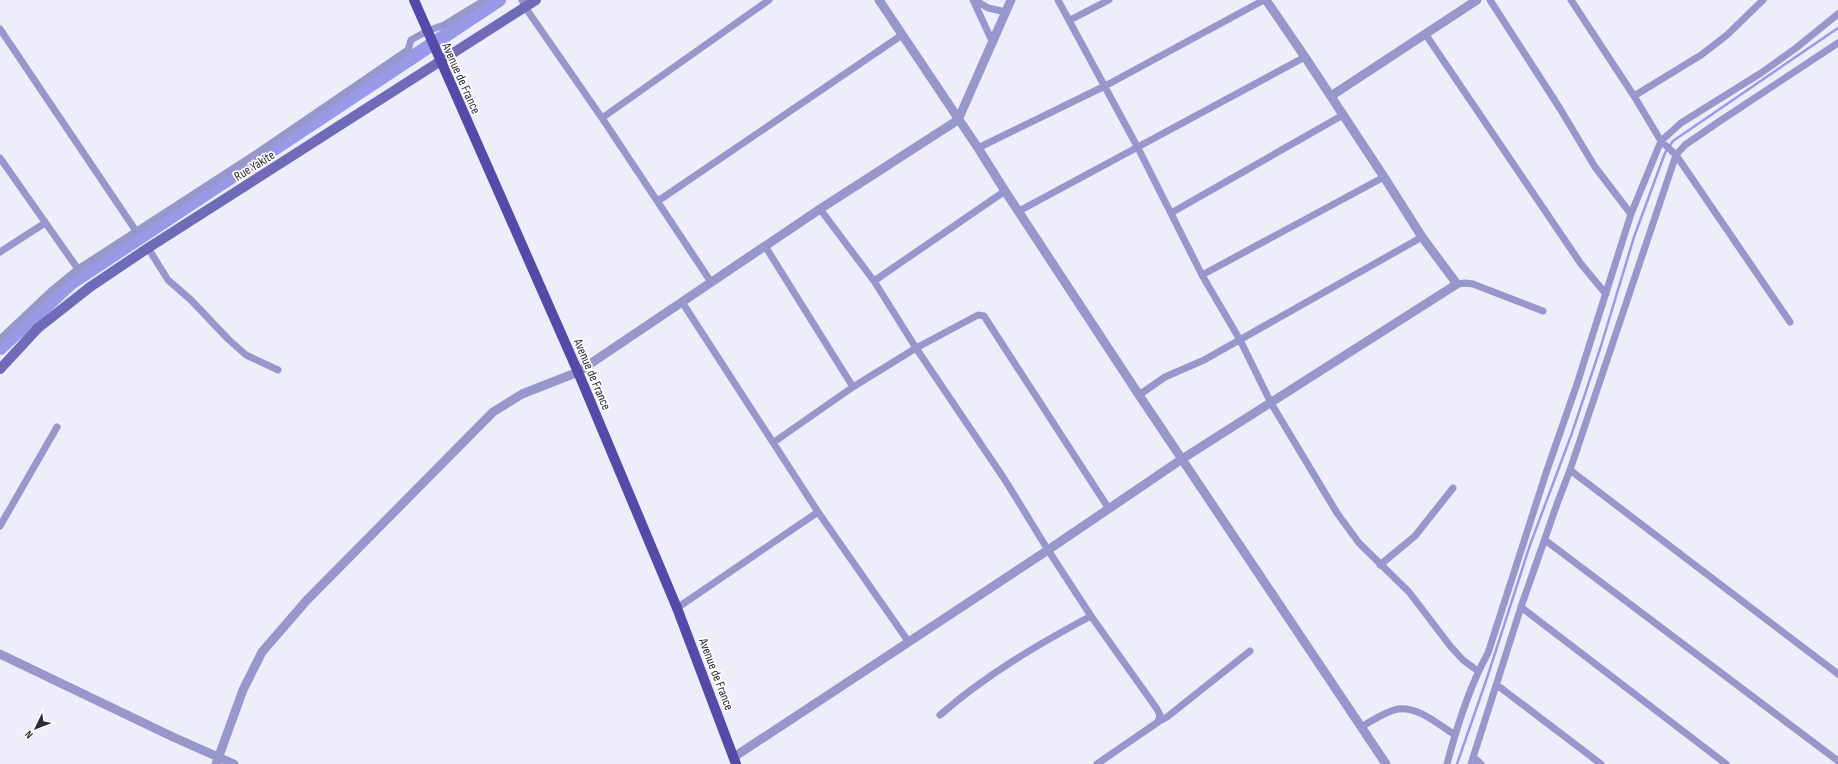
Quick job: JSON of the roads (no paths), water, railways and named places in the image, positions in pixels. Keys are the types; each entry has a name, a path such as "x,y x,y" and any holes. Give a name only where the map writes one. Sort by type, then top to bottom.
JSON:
{"main road":[{"name":"Avenue de France","path":"414,0 578,372 677,608 735,761"},
{"name":"Rue Yakite","path":"0,369 38,328 90,287 148,248 441,62 524,4 536,0"}],"street":[{"path":"0,340 51,291 78,269 254,155 408,50 411,40 444,25 485,0"},
{"path":"602,118 768,0"},
{"path":"879,0 978,148 1005,192 1019,211 1139,395 1386,764"},
{"path":"974,0 988,8 1006,12"},
{"path":"974,0 993,44"},
{"path":"217,760 243,690 262,652 290,618 493,412 522,394 578,372 820,209 958,120 993,44 1011,0"},
{"path":"1058,0 1138,148 1202,275 1240,340 1271,403 1337,513 1359,543 1409,592 1451,647 1463,660 1478,671"},
{"path":"1070,20 1109,0"},
{"path":"978,148 1105,86 1265,0 1306,57 1422,237 1457,284"},
{"path":"1331,96 1426,35 1477,0"},
{"path":"1490,0 1559,107 1595,167 1631,214"},
{"path":"1571,0 1634,96 1661,141 1676,155 1790,322"},
{"path":"1634,96 1701,55 1727,34 1763,0"},
{"path":"524,4 658,201 711,282"},
{"path":"1447,764 1455,735 1478,671 1488,653 1631,214 1661,141 1682,123 1761,73 1796,48 1838,14"},
{"path":"0,30 136,231"},
{"path":"658,201 902,35"},
{"path":"1426,35 1581,264 1606,294"},
{"path":"1481,764 1472,761 1522,608 1676,155 1685,145 1838,43"},
{"path":"1019,211 1306,57"},
{"path":"1171,214 1343,115"},
{"path":"0,158 78,269"},
{"path":"1202,275 1384,177"},
{"path":"874,281 1005,192"},
{"path":"820,209 874,281 916,348 1006,480 1048,550 1092,616 1157,708 1160,715 1158,722"},
{"path":"0,252 46,223"},
{"path":"1139,395 1165,377 1204,360 1422,237"},
{"path":"765,246 853,387"},
{"path":"148,248 168,280 191,300 228,339 246,355 278,370"},
{"path":"735,761 908,641 1048,550 1182,459 1457,284 1473,284 1543,311"},
{"path":"682,302 818,512 908,641"},
{"path":"774,442 853,387 916,348 972,317 978,315 984,316 1109,509"},
{"path":"0,526 58,427"},
{"path":"1570,470 1838,674"},
{"path":"1380,565 1415,536 1453,488"},
{"path":"677,608 818,512"},
{"path":"1545,540 1838,761"},
{"path":"1522,608 1726,764"},
{"path":"940,715 967,691 1008,663 1046,640 1092,616"},
{"path":"1097,764 1167,717 1250,651"},
{"path":"0,654 173,737 217,760 234,764"},
{"path":"1497,685 1601,764"},
{"path":"1362,727 1397,709 1408,709 1422,715 1455,735"}],"waterway":[{"path":"0,348 71,283 499,0"},
{"path":"1457,764 1487,678 1530,545 1572,433 1601,346 1634,237 1665,153 1673,141 1838,28"}]}
